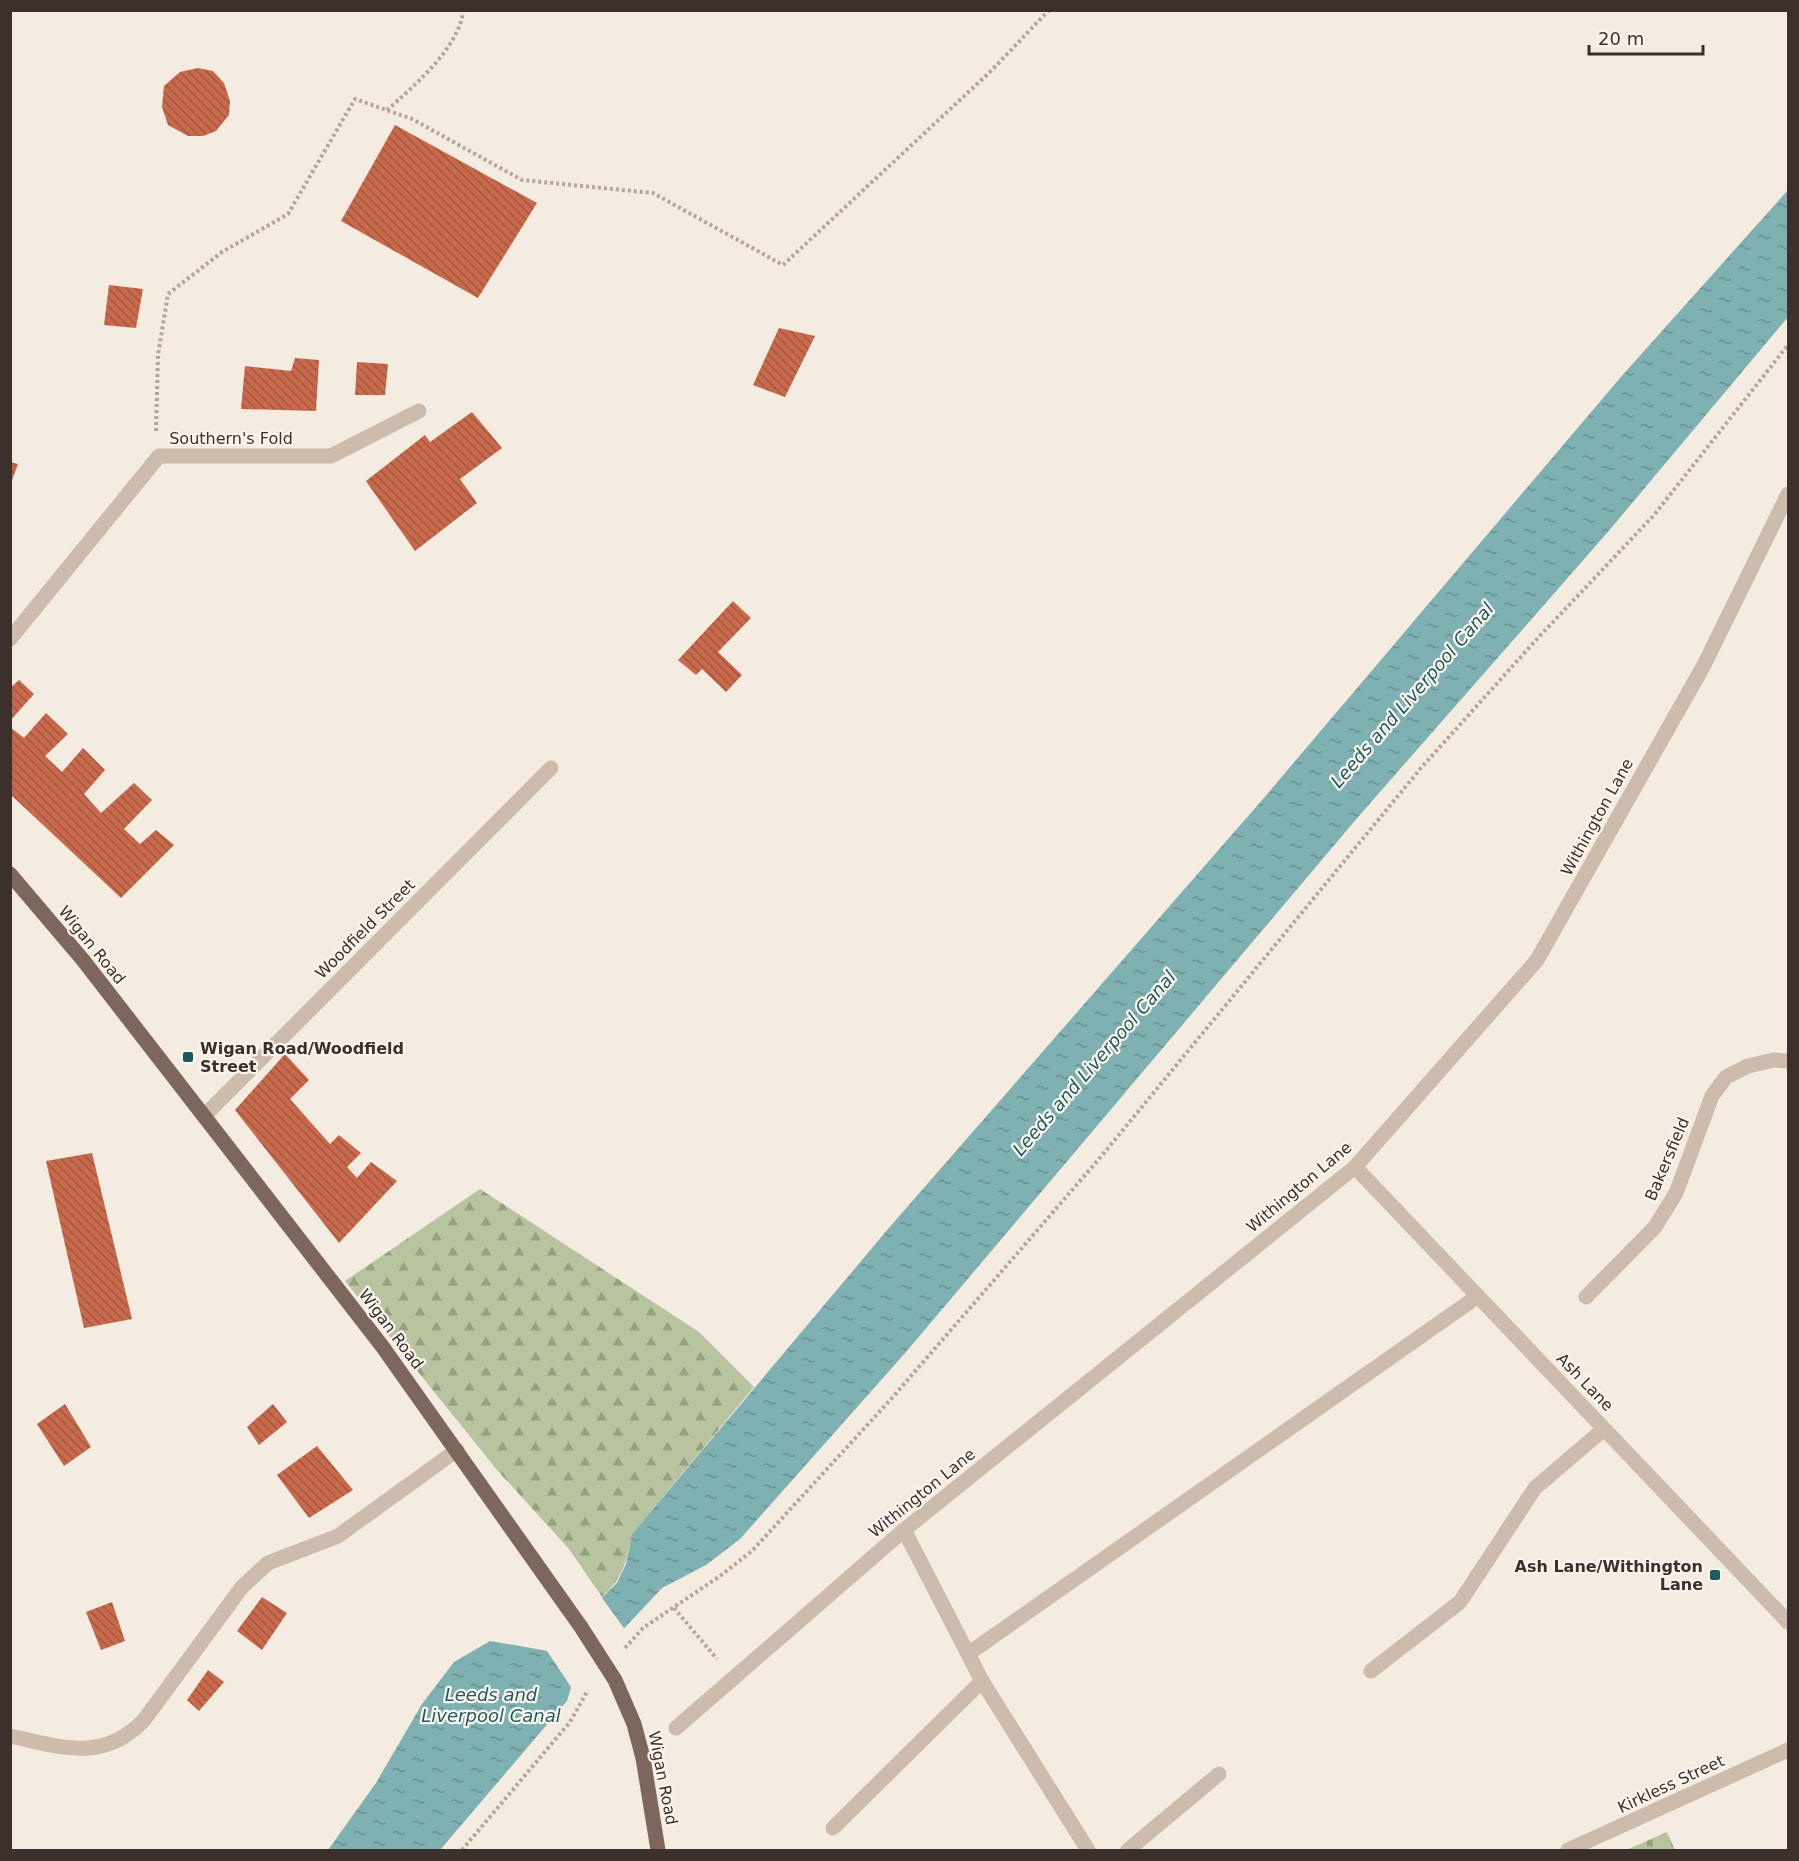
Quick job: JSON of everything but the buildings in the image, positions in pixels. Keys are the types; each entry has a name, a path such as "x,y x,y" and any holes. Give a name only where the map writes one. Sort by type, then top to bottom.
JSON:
{"main road":[{"name":"Wigan Road","path":"10,874 83,960 382,1346 458,1450 615,1680 634,1724 643,1758 658,1851"}],"street":[{"name":"Southern's Fold","path":"10,639 159,456 331,456 419,411"},
{"name":"Withington Lane","path":"676,1728 904,1530 1355,1167 1537,960 1704,664 1788,494"},
{"name":"Woodfield Street","path":"204,1116 551,768"},
{"name":"Bakersfield","path":"1586,1297 1655,1227 1676,1193 1712,1096 1726,1077 1748,1066 1774,1060 1788,1061"},
{"name":"Ash Lane","path":"1355,1167 1788,1622"},
{"path":"968,1654 1478,1296"},
{"path":"1371,1671 1460,1602 1534,1488 1604,1429"},
{"path":"10,1736 84,1750 109,1746 128,1736 144,1720 243,1587 268,1563 338,1536 458,1450"},
{"path":"904,1530 982,1681 1088,1851"},
{"path":"833,1828 982,1681"},
{"name":"Kirkless Street","path":"1568,1851 1788,1750"},
{"path":"1128,1851 1218,1774"}],"path":[{"path":"387,110 430,71 462,23 463,10"},
{"path":"159,456 156,418 158,366 168,294 222,252 288,214 355,99 412,119 522,180 653,193 783,265 991,71 1049,10"},
{"path":"620,1653 643,1628 720,1576 752,1551 892,1398 1099,1160 1421,768 1536,640 1654,515 1788,345"},
{"path":"674,1608 733,1678"},
{"path":"462,1851 570,1722 590,1686"}],"green space":[{"path":"480,1189 699,1332 754,1387 632,1534 620,1576 602,1597 569,1549 497,1470 345,1281"},
{"path":"1667,1832 1675,1850 1626,1850"}],"water":[{"name":"Leeds and Liverpool Canal","path":"1788,190 1788,317 1607,533 1358,817 906,1352 740,1539 706,1565 662,1588 572,1684 567,1701 440,1850 328,1850 376,1783 422,1704 454,1662 490,1641 548,1651 617,1583 626,1564 632,1534 888,1229 1263,799 1620,378"}],"pier":[{"path":"600,1595 626,1631 573,1690 545,1648"}],"place":[{"name":"Wigan Road/Woodfield Street","path":"188,1057"},
{"name":"Ash Lane/Withington Lane","path":"1715,1575"}]}
